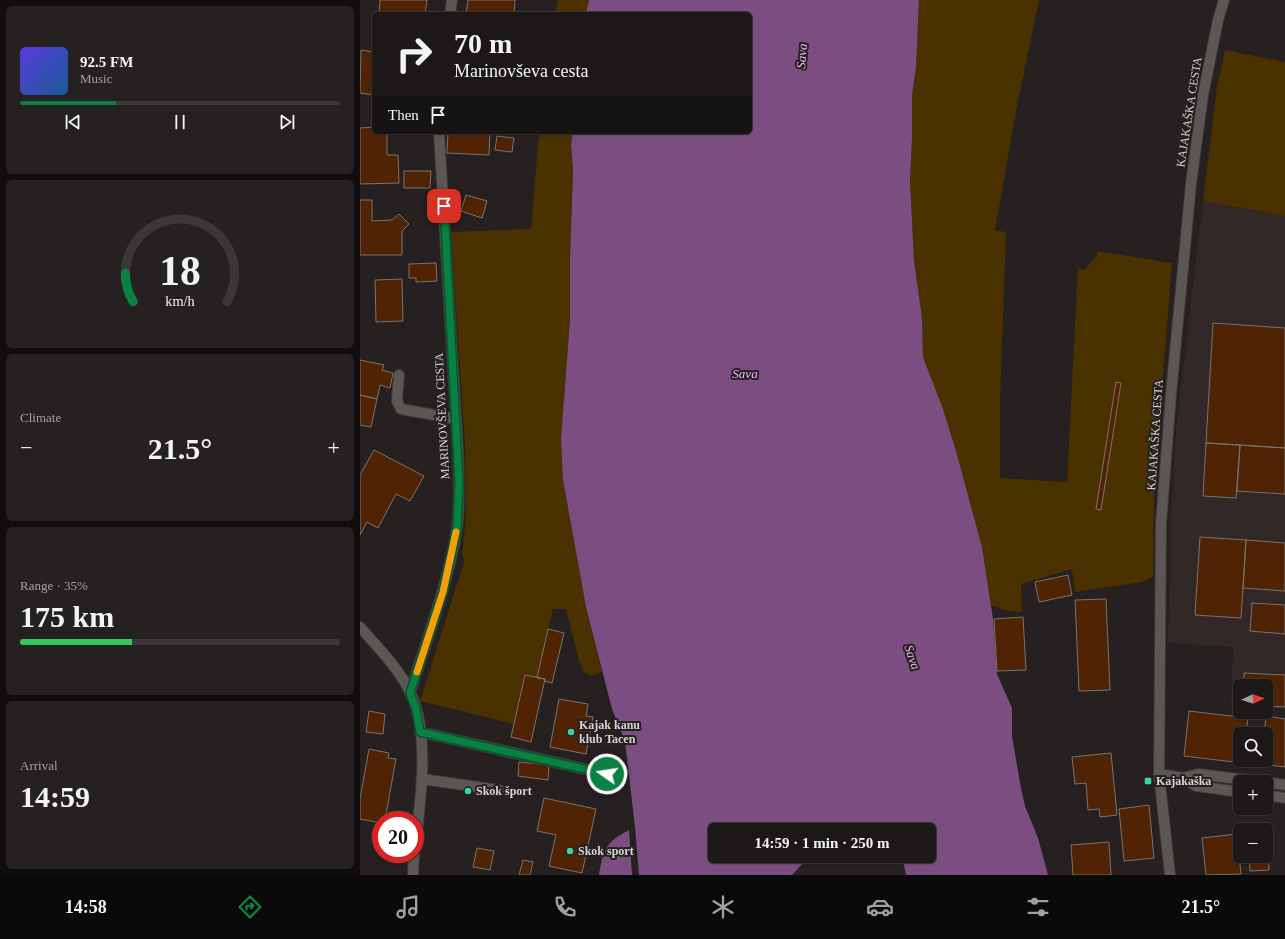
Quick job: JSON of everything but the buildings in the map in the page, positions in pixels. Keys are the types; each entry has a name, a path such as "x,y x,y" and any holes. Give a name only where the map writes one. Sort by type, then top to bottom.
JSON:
{"street":[{"path":"450,12 452,0"},
{"name":"KAJAKAŠKA CESTA","path":"1170,875 1159,774 1162,524 1171,394 1192,184 1202,102 1218,20 1224,0"},
{"name":"MARINOVŠEVA CESTA","path":"410,693 443,592 457,528 459,483 439,134"},
{"path":"399,376 397,400 401,409 456,419"},
{"path":"360,628 386,656 402,677 416,709 420,732 422,778 419,811"},
{"path":"420,732 607,774"},
{"path":"1159,774 1183,778 1196,786 1233,791"},
{"path":"1183,778 1198,774 1233,778"},
{"path":"422,778 499,790"},
{"path":"1273,783 1285,785"},
{"path":"1273,796 1285,798"},
{"path":"413,875 414,863"}],"shaded area":[{"path":"558,0 589,0 586,12 555,12"},
{"path":"919,0 1039,0 1017,106 995,230 1006,232 1000,399 1000,478 1067,482 1078,267 1084,270 1097,256 1097,251 1172,263 1154,490 1153,576 1142,582 1075,592 1072,569 1021,584 1022,612 1007,611 991,605 982,547 956,451 943,409 923,357 922,318 914,260 910,181 912,95 916,67"},
{"path":"1225,50 1285,62 1285,216 1203,201 1217,86"},
{"path":"539,134 573,134 571,145 573,172 570,258 570,319 564,399 563,480 586,607 602,672 591,676 584,672 580,664 566,609 553,609 537,678 525,675 514,724 420,701 465,559 462,555 466,516 465,443 451,232 531,229"},
{"path":"1203,201 1285,216 1285,709 1273,708 1273,679 1233,679 1233,704 1231,704 1233,647 1168,643 1171,521 1176,429"}],"water":[{"name":"Sava","path":"589,0 919,0 916,67 912,95 910,181 914,260 922,318 923,357 943,409 982,547 993,619 997,674 1012,708 1012,736 1021,788 1025,806 1038,838 1048,875 906,875 903,863 936,863 936,823 888,822 708,823 708,863 804,863 792,875 599,875 605,850 613,840 635,827 625,741 612,709 586,607 563,480 561,439 570,319 570,258 573,172 571,145 573,134 752,134 752,12 586,12"}],"pier":[{"path":"635,827 639,875 632,875 629,830"}],"slow traffic":[{"path":"417,672 443,592 456,532"}],"place":[{"name":"Kajak kanu klub Tacen","path":"571,732"},
{"name":"Kajakaška","path":"1148,781"},
{"name":"Skok šport","path":"468,791"},
{"name":"Skok sport","path":"570,851"}],"route":[{"path":"444,206 458,452 459,483 457,528 443,592 410,693 416,709 420,732 607,774"}]}
